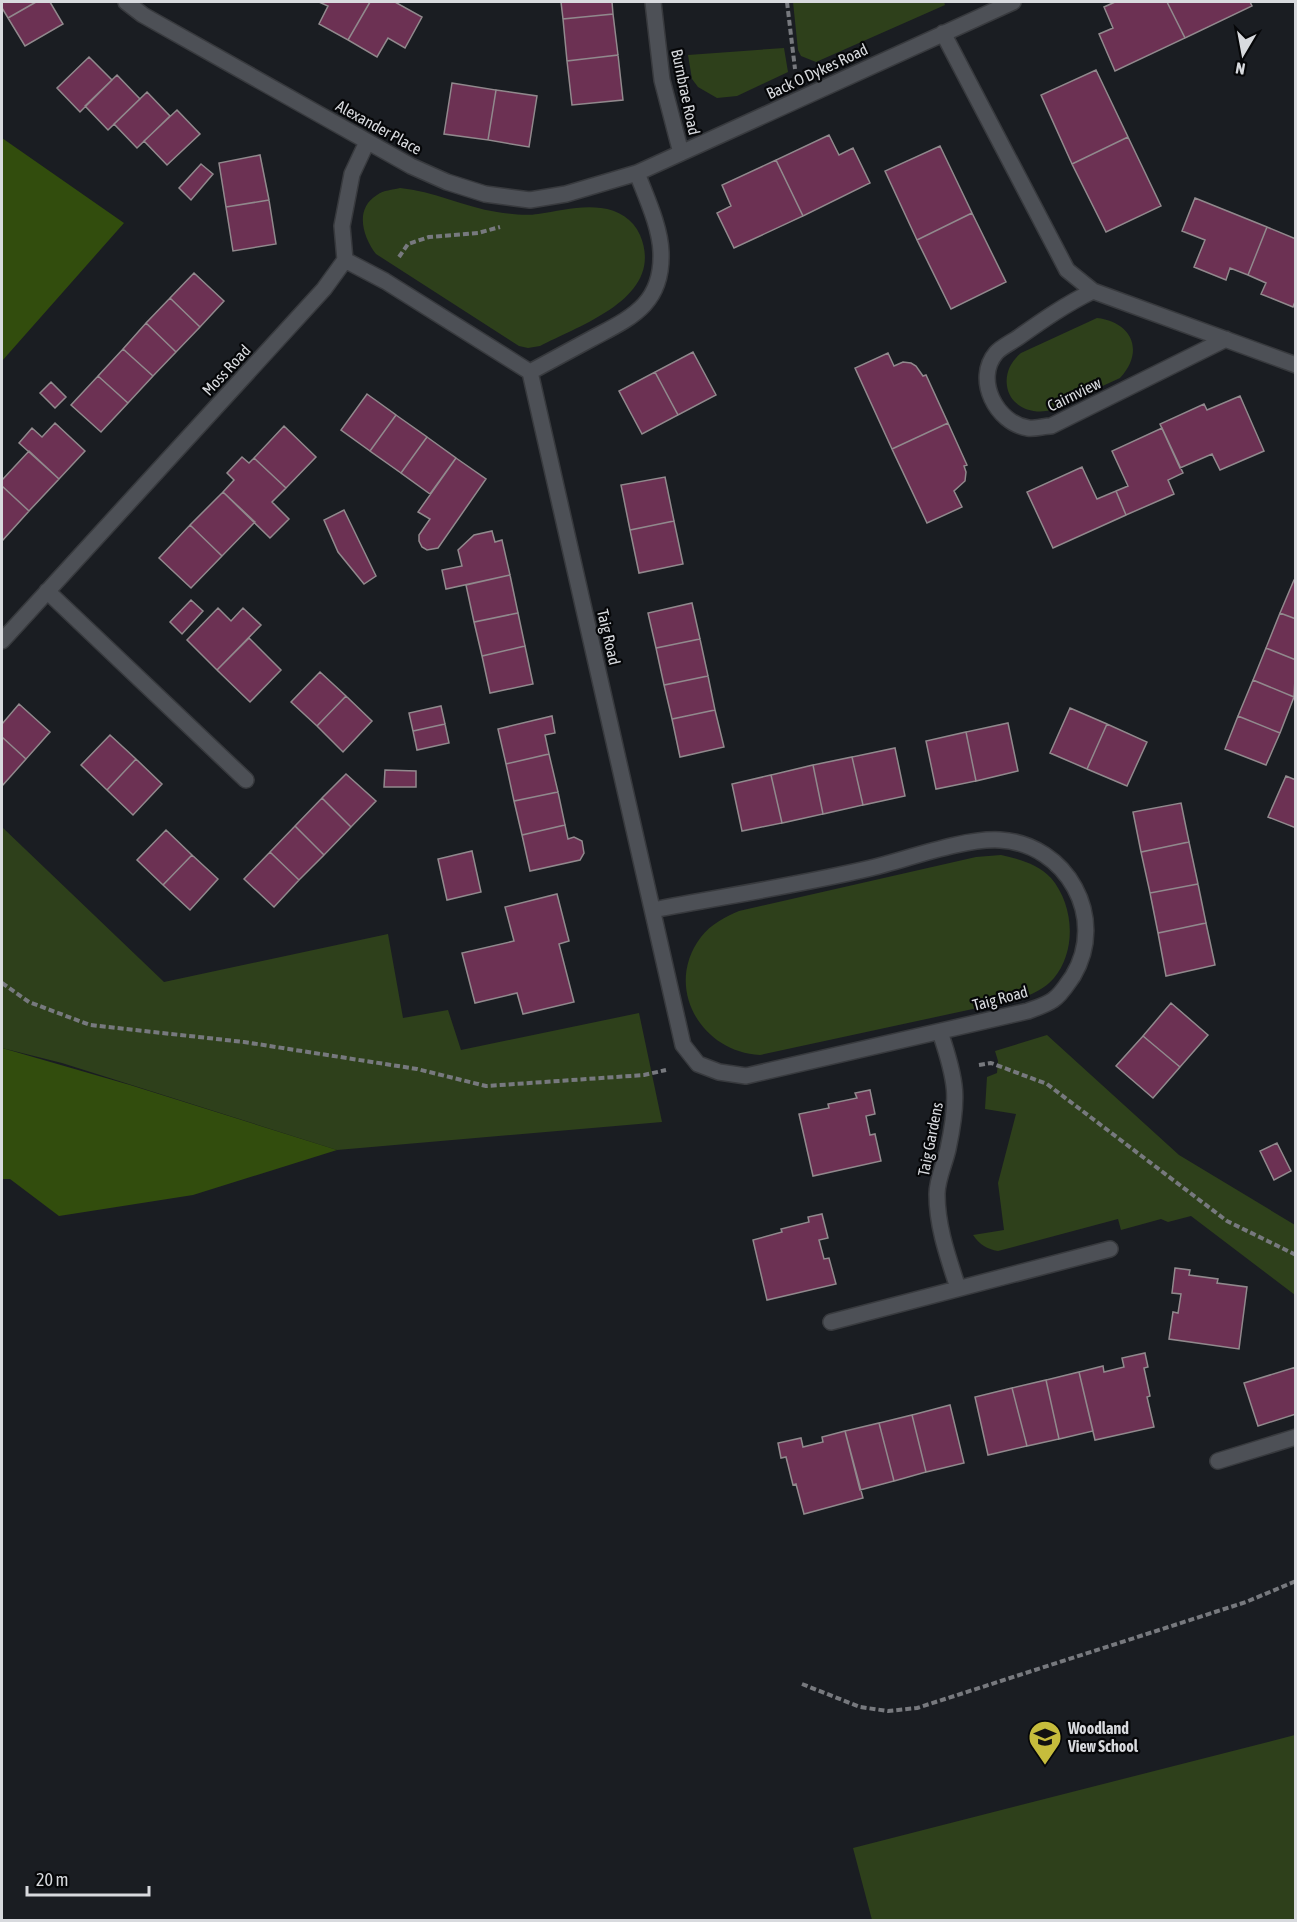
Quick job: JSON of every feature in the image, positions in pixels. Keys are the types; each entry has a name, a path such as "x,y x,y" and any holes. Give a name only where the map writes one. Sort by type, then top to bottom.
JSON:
{"street":[{"name":"Alexander Place","path":"126,2 143,15 367,142 447,182 485,194 530,200 566,194 637,172"},
{"name":"Burnbrae Road","path":"653,2 662,80 681,153"},
{"name":"Back O Dykes Road","path":"637,172 1013,2"},
{"path":"943,33 1067,270 1093,291 1296,365"},
{"path":"367,142 352,174 342,226 345,261 385,281 530,372 634,316 652,295 660,273 662,251 656,224 637,172"},
{"name":"Moss Road","path":"2,641 316,298 345,261"},
{"name":"Cairnview","path":"1093,291 1063,306 996,353 989,368 987,384 991,400 999,412 1011,422 1028,428 1051,426 1226,339"},
{"name":"Taig Road","path":"530,372 683,1045 698,1064 719,1072 746,1076 1028,1011 1055,999 1081,962 1087,938 1085,912 1074,885 1063,870 1051,859 1024,845 1000,840 974,842 870,868 653,910"},
{"path":"47,591 246,780"},
{"name":"Taig Gardens","path":"940,1032 952,1068 956,1089 956,1110 937,1192 943,1241 958,1288"},
{"path":"831,1322 1110,1249"},
{"path":"1218,1461 1296,1437"}],"path":[{"path":"787,2 798,99"},
{"path":"385,281 408,244 429,237 478,233 512,224 530,200"},
{"path":"2,983 29,1002 90,1025 244,1042 417,1069 486,1086 644,1075 698,1064"},
{"path":"952,1068 991,1063 1047,1084 1104,1131 1227,1221 1296,1255"},
{"path":"802,1684 860,1707 888,1711 917,1708 1245,1602 1296,1581"}],"green space":[{"path":"793,2 944,2 945,5 816,62 801,56 798,50"},
{"path":"784,48 788,72 737,96 717,98 698,87 692,79 688,55"},
{"path":"2,138 124,223 2,361"},
{"path":"400,188 424,192 485,210 512,214 533,215 585,207 613,211 629,220 640,235 645,257 641,275 631,292 616,306 597,318 540,346 528,348 519,346 376,254 365,232 363,215 365,208 380,193"},
{"path":"1097,318 1119,325 1131,339 1132,358 1120,378 1051,410 1030,410 1017,404 1009,393 1007,376 1017,356"},
{"path":"2,827 164,982 388,934 403,1018 448,1010 461,1050 639,1013 662,1122 337,1150 62,1063 2,1048"},
{"path":"1001,855 1028,863 1046,873 1059,889 1064,901 1070,928 1066,954 1054,978 1043,988 1019,999 760,1055 739,1051 721,1042 705,1030 694,1014 687,996 686,976 690,956 705,932 729,916 739,911 976,857"},
{"path":"1047,1035 1179,1155 1295,1225 1295,1295 1191,1216 1168,1222 1161,1219 1121,1230 1118,1219 998,1251 987,1248 978,1241 973,1235 1004,1230 998,1183 1016,1114 985,1109 987,1077 997,1073 998,1061 995,1051"},
{"path":"2,1048 130,1085 337,1150 193,1195 59,1216 10,1179 2,1179"},
{"path":"1295,1735 1295,1920 872,1920 853,1848"}],"building":[{"path":"2,2 36,2 8,18 2,8"},
{"path":"36,2 50,2 63,24 25,46 8,18"},
{"path":"319,2 370,2 348,40 319,24 328,6"},
{"path":"370,2 395,2 422,17 405,48 388,38 377,57 348,40"},
{"path":"561,2 612,2 613,14 563,19"},
{"path":"1115,2 1167,2 1185,38 1115,71 1099,34 1113,28 1104,7"},
{"path":"1167,2 1250,2 1252,6 1185,38"},
{"path":"613,14 618,55 567,61 563,19"},
{"path":"618,55 623,100 572,105 567,61"},
{"path":"89,57 112,80 80,112 57,88"},
{"path":"1096,70 1128,137 1072,164 1041,95"},
{"path":"117,75 140,99 108,130 85,106"},
{"path":"452,83 496,90 488,140 444,134"},
{"path":"496,90 537,96 529,147 488,140"},
{"path":"147,92 170,116 137,148 114,124"},
{"path":"177,110 200,134 167,165 144,141"},
{"path":"829,135 839,155 853,148 870,183 803,216 776,160"},
{"path":"1128,137 1161,206 1106,232 1072,164"},
{"path":"940,146 972,213 917,240 885,171"},
{"path":"260,155 269,200 226,207 219,163"},
{"path":"776,160 803,216 734,248 717,213 731,206 722,185"},
{"path":"201,164 213,174 191,200 179,188"},
{"path":"1195,198 1267,227 1248,275 1230,268 1226,280 1194,267 1205,240 1182,231"},
{"path":"269,200 276,244 233,251 226,207"},
{"path":"972,213 1006,282 951,309 917,240"},
{"path":"1267,227 1296,239 1296,299 1293,307 1261,294 1266,283 1248,275"},
{"path":"194,273 224,301 200,327 170,298"},
{"path":"170,298 200,327 176,352 146,323"},
{"path":"146,323 176,352 153,376 123,349"},
{"path":"123,349 153,376 128,403 98,376"},
{"path":"693,352 716,395 678,415 655,372"},
{"path":"888,353 894,366 903,362 911,363 923,376 926,375 948,423 892,449 855,368"},
{"path":"655,372 678,415 642,434 619,391"},
{"path":"98,376 128,403 101,432 71,405"},
{"path":"51,382 66,397 55,408 40,393"},
{"path":"367,394 396,415 370,451 341,430"},
{"path":"1240,396 1264,451 1220,470 1212,454 1180,468 1160,424 1204,404 1207,410"},
{"path":"396,415 427,437 401,473 370,451"},
{"path":"55,423 85,451 59,479 19,443 32,428 42,437"},
{"path":"948,423 967,465 964,466 965,481 954,491 962,507 927,523 892,449"},
{"path":"284,426 316,457 286,488 254,458"},
{"path":"1162,428 1183,473 1168,480 1174,494 1126,515 1116,491 1128,486 1112,451"},
{"path":"427,437 456,458 430,494 401,473"},
{"path":"29,451 59,479 29,511 2,486 2,480"},
{"path":"242,457 249,463 254,458 286,488 272,502 289,519 270,538 223,492 234,480 227,473"},
{"path":"456,458 486,479 438,548 427,550 422,547 419,535 430,519 418,512"},
{"path":"1082,467 1097,499 1116,491 1126,515 1053,548 1027,492"},
{"path":"665,477 674,521 630,530 621,485"},
{"path":"2,486 29,511 2,541"},
{"path":"223,492 255,522 222,556 190,525"},
{"path":"344,510 376,576 364,584 338,552 324,520"},
{"path":"674,521 683,564 639,573 630,530"},
{"path":"190,525 222,556 191,588 159,558"},
{"path":"492,531 495,542 502,540 510,575 446,589 442,570 462,566 458,550 474,535"},
{"path":"510,575 518,613 474,622 466,585"},
{"path":"1296,580 1296,619 1280,613"},
{"path":"191,600 203,611 182,634 170,622"},
{"path":"692,603 700,639 656,648 648,613"},
{"path":"218,608 231,621 243,608 261,625 217,670 187,640"},
{"path":"518,613 525,646 482,656 474,622"},
{"path":"1280,613 1296,619 1296,660 1266,648"},
{"path":"249,638 281,670 250,702 217,670"},
{"path":"700,639 708,676 664,685 656,648"},
{"path":"525,646 533,684 490,693 482,656"},
{"path":"1266,648 1296,660 1294,697 1253,680"},
{"path":"320,672 346,696 317,726 291,702"},
{"path":"708,676 715,710 672,719 664,685"},
{"path":"1253,680 1294,697 1280,733 1238,716"},
{"path":"346,696 372,721 343,752 317,726"},
{"path":"19,704 50,732 26,759 2,737 2,724"},
{"path":"441,706 445,724 413,731 409,713"},
{"path":"1070,708 1107,724 1087,769 1050,753"},
{"path":"715,710 724,747 680,757 672,719"},
{"path":"552,716 555,733 545,735 549,754 506,764 498,729"},
{"path":"1238,716 1280,733 1266,765 1225,749"},
{"path":"1008,723 1018,771 976,781 966,732"},
{"path":"445,724 449,743 417,750 413,731"},
{"path":"1107,724 1147,742 1127,786 1087,769"},
{"path":"966,732 976,781 936,789 926,741"},
{"path":"110,735 136,759 107,790 81,765"},
{"path":"2,737 26,759 2,786"},
{"path":"895,748 905,796 863,805 852,757"},
{"path":"549,754 558,792 514,801 506,764"},
{"path":"852,757 863,805 823,814 813,765"},
{"path":"136,759 162,784 133,815 107,790"},
{"path":"813,765 823,814 782,823 771,775"},
{"path":"385,770 416,771 416,787 384,787"},
{"path":"346,774 376,801 351,827 322,798"},
{"path":"771,775 782,823 742,831 732,784"},
{"path":"1286,776 1296,780 1296,828 1268,817"},
{"path":"558,792 565,825 522,835 514,801"},
{"path":"322,798 351,827 324,855 295,826"},
{"path":"1181,803 1189,842 1141,852 1133,812"},
{"path":"565,825 568,839 574,837 582,841 584,853 580,860 530,871 522,835"},
{"path":"295,826 324,855 299,880 270,852"},
{"path":"166,830 192,855 163,885 137,860"},
{"path":"1189,842 1198,884 1150,893 1141,852"},
{"path":"472,851 481,892 447,900 438,859"},
{"path":"270,852 299,880 274,907 244,879"},
{"path":"192,855 218,879 190,910 163,885"},
{"path":"1198,884 1206,923 1158,933 1150,893"},
{"path":"557,894 569,941 559,944 574,1002 523,1014 517,993 475,1003 462,953 514,941 505,907"},
{"path":"1206,923 1215,965 1166,976 1158,933"},
{"path":"1171,1003 1208,1035 1180,1067 1143,1036"},
{"path":"1143,1036 1180,1067 1153,1098 1116,1066"},
{"path":"870,1090 875,1114 866,1116 870,1135 875,1134 881,1161 813,1176 799,1114 829,1108 828,1104 857,1098 855,1093"},
{"path":"1277,1143 1291,1171 1274,1180 1260,1151"},
{"path":"822,1214 828,1238 819,1240 824,1259 829,1258 836,1284 767,1300 753,1240 782,1232 781,1229 809,1222 808,1217"},
{"path":"1175,1268 1190,1270 1189,1275 1218,1279 1217,1283 1247,1287 1239,1349 1169,1339 1173,1312 1178,1313 1181,1294 1172,1293"},
{"path":"1145,1353 1148,1367 1144,1368 1150,1396 1147,1397 1154,1427 1095,1440 1079,1372 1103,1366 1104,1372 1124,1367 1122,1358"},
{"path":"1296,1367 1296,1414 1258,1426 1244,1383"},
{"path":"1079,1372 1093,1431 1059,1439 1046,1380"},
{"path":"1046,1380 1059,1439 1027,1446 1012,1388"},
{"path":"1012,1388 1027,1446 988,1455 975,1397"},
{"path":"950,1405 964,1463 926,1472 912,1415"},
{"path":"912,1415 926,1472 894,1481 879,1423"},
{"path":"879,1423 894,1481 860,1490 845,1431"},
{"path":"845,1431 863,1498 804,1514 796,1484 793,1485 786,1457 781,1458 778,1443 801,1438 803,1447 823,1442 822,1437"}],"place":[{"name":"Woodland View School","path":"1045,1766"}]}
